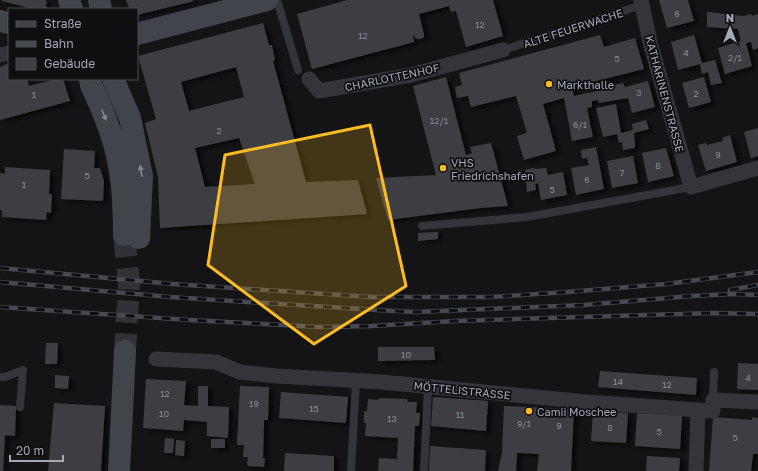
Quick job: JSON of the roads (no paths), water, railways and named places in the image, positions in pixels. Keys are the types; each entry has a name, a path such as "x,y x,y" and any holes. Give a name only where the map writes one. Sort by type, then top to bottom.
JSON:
{"street":[{"path":"138,34 267,0"},
{"name":"KATHARINENSTRASSE","path":"641,2 650,42 691,187"},
{"name":"CHARLOTTENHOF","path":"309,79 319,91 411,75 503,50"},
{"path":"90,80 110,131 120,167 124,208 132,236 142,176 130,118 113,80"},
{"path":"691,187 758,168"},
{"path":"119,471 125,351"},
{"name":"MÖTTELISTRASSE","path":"156,359 216,362 240,372 277,376 382,382 587,402 698,410 713,411 713,402 758,402"},
{"path":"696,471 698,410"}],"lane":[{"path":"277,0 298,70"},
{"name":"ALTE FEUERWACHE","path":"503,50 641,2"},
{"path":"422,226 527,217 691,187"},
{"path":"0,377 5,377 23,370 20,407"},
{"path":"714,372 713,402 758,407"},
{"path":"351,471 356,381"},
{"path":"424,471 428,387"}],"tunnel":[{"path":"124,235 129,283 125,351"}],"railway":[{"path":"0,268 173,284 371,297 491,297 666,284 758,272"},
{"path":"0,282 170,297 416,312 584,305 691,296 733,294 758,295"},
{"path":"730,290 758,285"},
{"path":"0,307 319,327 713,313 758,314"}],"place":[{"name":"Markthalle","path":"549,84"},
{"name":"VHS Friedrichshafen","path":"443,168"},
{"name":"Camii Moschee","path":"529,411"}]}
